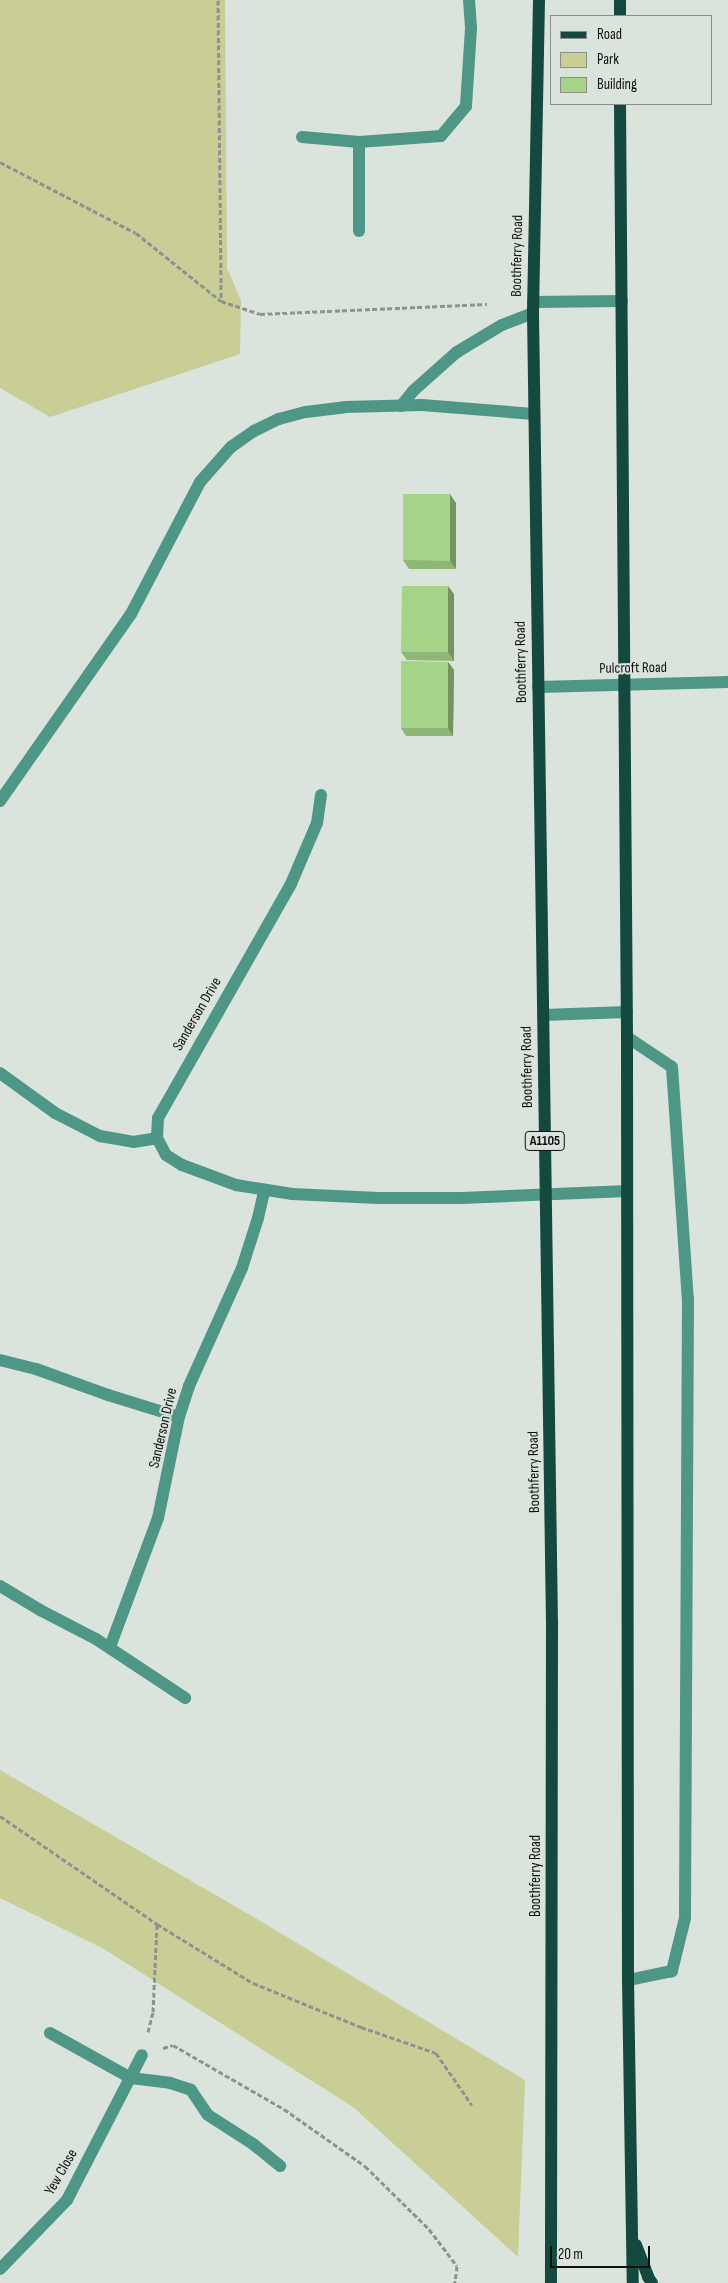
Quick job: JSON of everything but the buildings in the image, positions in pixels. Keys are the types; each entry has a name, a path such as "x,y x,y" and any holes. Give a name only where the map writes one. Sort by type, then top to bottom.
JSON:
{"main road":[{"name":"Boothferry Road","path":"539,0 533,308 552,1623 551,2283"},
{"path":"620,0 620,15"},
{"path":"620,105 627,1012 628,1980 633,2283"},
{"path":"632,2236 652,2283"}],"street":[{"path":"302,138 359,142 441,136 466,106 471,28 469,0"},
{"path":"359,142 360,231"},
{"path":"401,406 413,390 457,352 533,308 622,301"},
{"path":"0,801 131,614 188,502 214,463 254,431 279,419 306,412 345,407 422,405 534,414"},
{"name":"Pulcroft Road","path":"538,687 728,682"},
{"name":"Sanderson Drive","path":"157,1138 158,1118 291,884 317,823 322,795"},
{"path":"543,1015 627,1012"},
{"path":"627,1037 672,1067 688,1299 685,1918 672,1971 628,1980"},
{"path":"0,1073 55,1113 100,1136 132,1142 157,1138 160,1147 173,1161 208,1176 264,1191 378,1198 462,1198 627,1191"},
{"name":"Sanderson Drive","path":"110,1647 158,1518 179,1417 202,1355 221,1316 250,1244 264,1191"},
{"path":"0,1360 36,1369 179,1417"},
{"path":"0,1586 110,1647 185,1698"},
{"path":"50,2033 131,2078 170,2083 191,2090 208,2115 253,2144 280,2166"},
{"name":"Yew Close","path":"0,2269 67,2200 142,2055"}],"path":[{"path":"218,0 221,301"},
{"path":"0,162 136,233 221,301 260,314 494,304"},
{"path":"0,1816 157,1924 253,1983 361,2027 436,2052 472,2104"},
{"path":"153,2012 157,1924"},
{"path":"142,2055 173,2045 284,2109 365,2166 429,2229 441,2244 457,2266 455,2283"}],"green space":[{"path":"0,0 225,0 227,268 241,301 240,354 50,417 0,388"},
{"path":"0,1770 262,1922 525,2080 518,2257 353,2107 104,1949 0,1898"}]}
